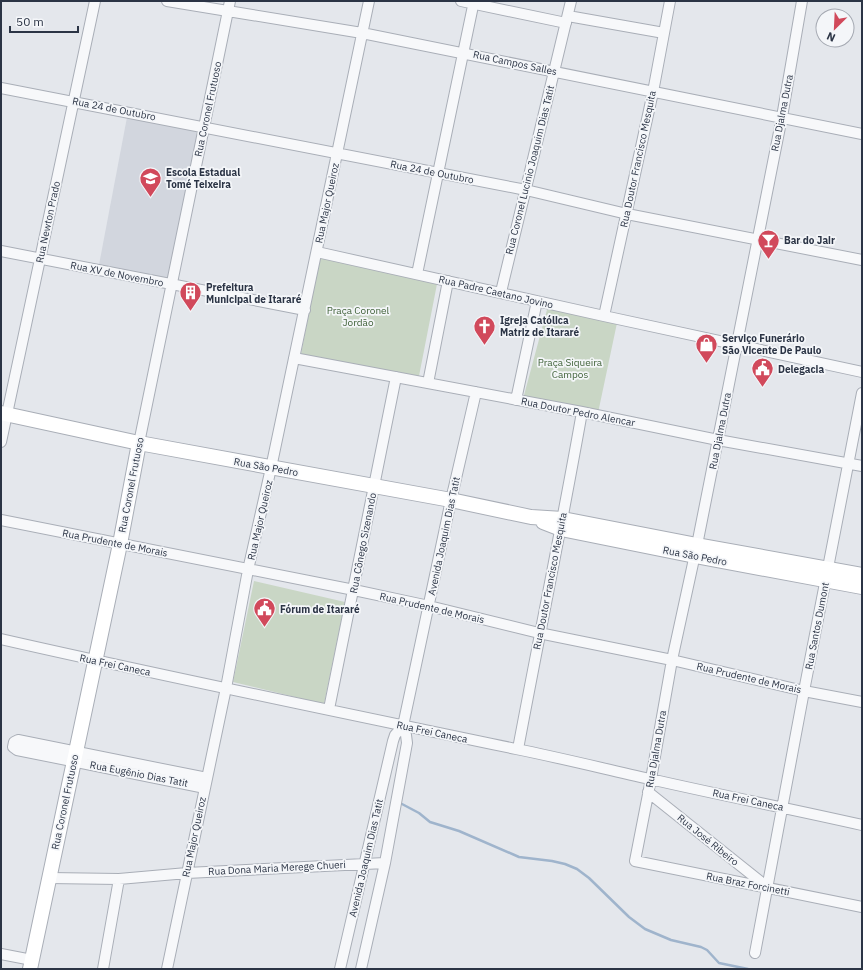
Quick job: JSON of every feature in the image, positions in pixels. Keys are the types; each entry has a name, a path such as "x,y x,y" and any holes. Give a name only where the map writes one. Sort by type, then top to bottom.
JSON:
{"main road":[{"name":"Rua São Pedro","path":"4,414 139,443 451,500 696,551 827,574 862,575"},
{"name":"Rua Coronel Frutuoso","path":"31,964 94,660 120,544 139,443"},
{"name":"Rua São Pedro","path":"827,574 862,587"}],"street":[{"name":"Rua Newton Prado","path":"1,442 4,414 40,258 95,1"},
{"name":"Rua Campos Salles","path":"167,1 229,6 463,52 862,134"},
{"name":"Rua Major Queiroz","path":"167,969 226,688 248,570 272,468 369,1"},
{"path":"462,1 567,19 664,33"},
{"name":"Rua Coronel Lucinio Joaquim Dias Tatit","path":"501,292 571,1"},
{"name":"Rua Doutor Francisco Mesquita","path":"604,316 653,92 670,1"},
{"name":"Rua Djalma Dutra","path":"635,861 672,660 696,551 782,117 802,1"},
{"path":"417,274 473,2"},
{"name":"Rua Coronel Frutuoso","path":"139,443 229,6"},
{"name":"Rua 24 de Outubro","path":"1,88 526,190 627,214 862,260"},
{"name":"Rua XV de Novembro","path":"1,251 305,310"},
{"name":"Rua Padre Caetano Jovino","path":"317,252 862,372"},
{"path":"428,383 448,281"},
{"path":"516,400 537,301"},
{"name":"Rua Doutor Pedro Alencar","path":"294,358 582,412 718,440 862,466"},
{"name":"Rua Cônego Sizenando","path":"329,709 396,377"},
{"name":"Avenida Joaquim Dias Tatit","path":"340,969 393,741 395,735 403,726 451,500 476,392"},
{"name":"Rua Santos Dumont","path":"755,953 862,393"},
{"name":"Rua Doutor Francisco Mesquita","path":"518,749 539,633 562,524 582,412"},
{"name":"Rua Prudente de Morais","path":"1,520 354,590 429,606 539,633 672,660 804,691 862,702"},
{"name":"Rua Frei Caneca","path":"1,639 862,824"},
{"name":"Avenida Joaquim Dias Tatit","path":"361,969 385,863 407,743 403,726"},
{"name":"Rua Eugênio Dias Tatit","path":"75,756 17,750 13,747 14,742 18,740 75,756 206,783"},
{"name":"Rua José Ribeiro","path":"648,792 768,888"},
{"name":"Rua Braz Forcinetti","path":"635,861 862,907"},
{"name":"Rua Dona Maria Merege Chueri","path":"49,878 119,879 187,873 385,863"},
{"path":"103,969 119,879"},
{"path":"1,954 31,964"}],"shaded area":[{"name":"Escola Estadual Tomé Teixeira","path":"128,112 204,127 172,284 98,270"}],"green space":[{"name":"Praça Coronel Jordão","path":"320,257 437,284 419,376 301,354"},
{"name":"Praça Siqueira Campos","path":"548,306 617,323 598,413 523,399"},
{"path":"254,581 345,602 324,704 233,682"}],"waterway":[{"path":"402,804 419,813 430,822 459,831 519,857 552,861 577,869 589,878 629,917 645,929 671,940 701,947 707,950 719,963 748,969"}],"place":[{"name":"Escola Estadual Tomé Teixeira","path":"151,198"},
{"name":"Bar do Jair","path":"769,260"},
{"name":"Prefeitura Municipal de Itararé","path":"190,312"},
{"name":"Igreja Católica Matriz de Itararé","path":"484,346"},
{"name":"Serviço Funerário São Vicente De Paulo","path":"706,364"},
{"name":"Delegacia","path":"763,388"},
{"name":"Fórum de Itararé","path":"265,628"}]}
